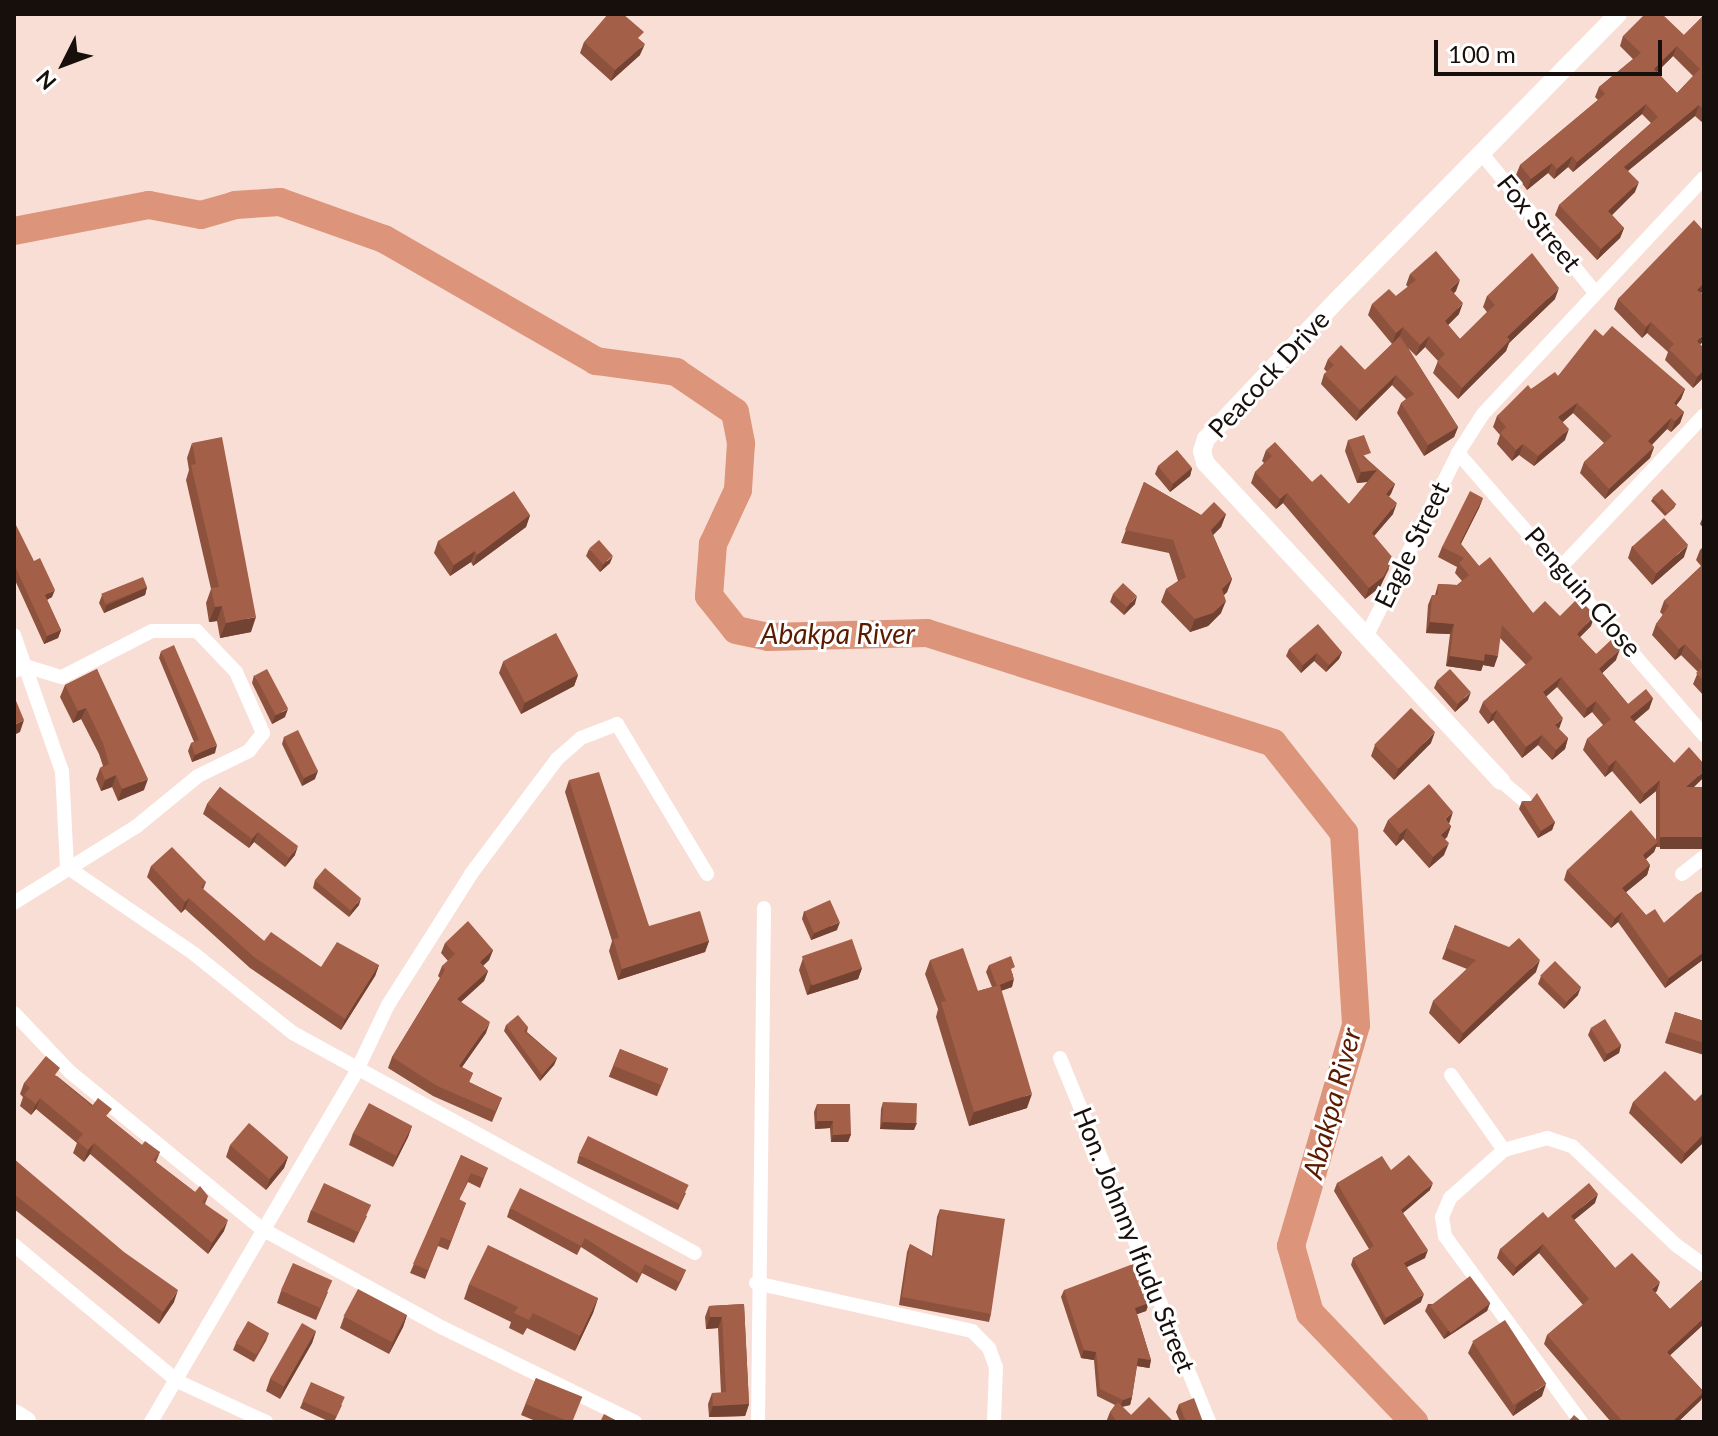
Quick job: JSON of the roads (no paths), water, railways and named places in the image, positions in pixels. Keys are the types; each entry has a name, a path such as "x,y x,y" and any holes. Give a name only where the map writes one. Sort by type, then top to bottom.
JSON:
{"highway":[{"path":"14,1416 24,1422"}],"street":[{"name":"Peacock Drive","path":"1501,781 1205,462 1202,451 1206,439 1304,336 1618,14"},
{"name":"Fox Street","path":"1483,155 1594,291"},
{"name":"Eagle Street","path":"1366,637 1458,453 1483,414 1594,291 1704,178"},
{"path":"1560,568 1704,415"},
{"name":"Penguin Close","path":"1458,453 1704,735"},
{"path":"14,903 137,826 198,776 249,751 263,733 261,721 220,650 197,631 182,628 152,631 62,677 20,668"},
{"path":"14,635 20,668 62,771 67,867"},
{"path":"151,1422 356,1072 388,1005 471,874 557,759 581,738 609,724 626,732 707,874"},
{"path":"1501,781 1524,800"},
{"path":"1682,874 1704,857"},
{"path":"67,867 193,953 293,1033 356,1072 695,1253"},
{"path":"758,1422 756,1283 764,908"},
{"path":"14,1013 70,1072 262,1229 443,1328 635,1422"},
{"name":"Hon. Johnny Ifudu Street","path":"1060,1058 1209,1422"},
{"path":"1451,1075 1504,1150"},
{"path":"1581,1422 1445,1236 1442,1217 1450,1198 1504,1150 1547,1138 1572,1146 1676,1245 1704,1265"},
{"path":"14,1245 177,1381 266,1422"},
{"path":"756,1283 972,1331 989,1348 996,1367 994,1422"}],"waterway":[{"name":"Abakpa River","path":"14,231 149,205 201,215 235,205 280,202 384,239 596,361 676,372 735,412 741,443 738,490 713,544 709,596 736,630 768,637 927,633 1273,743 1344,833 1356,1025 1291,1246 1310,1313 1414,1422"}]}
